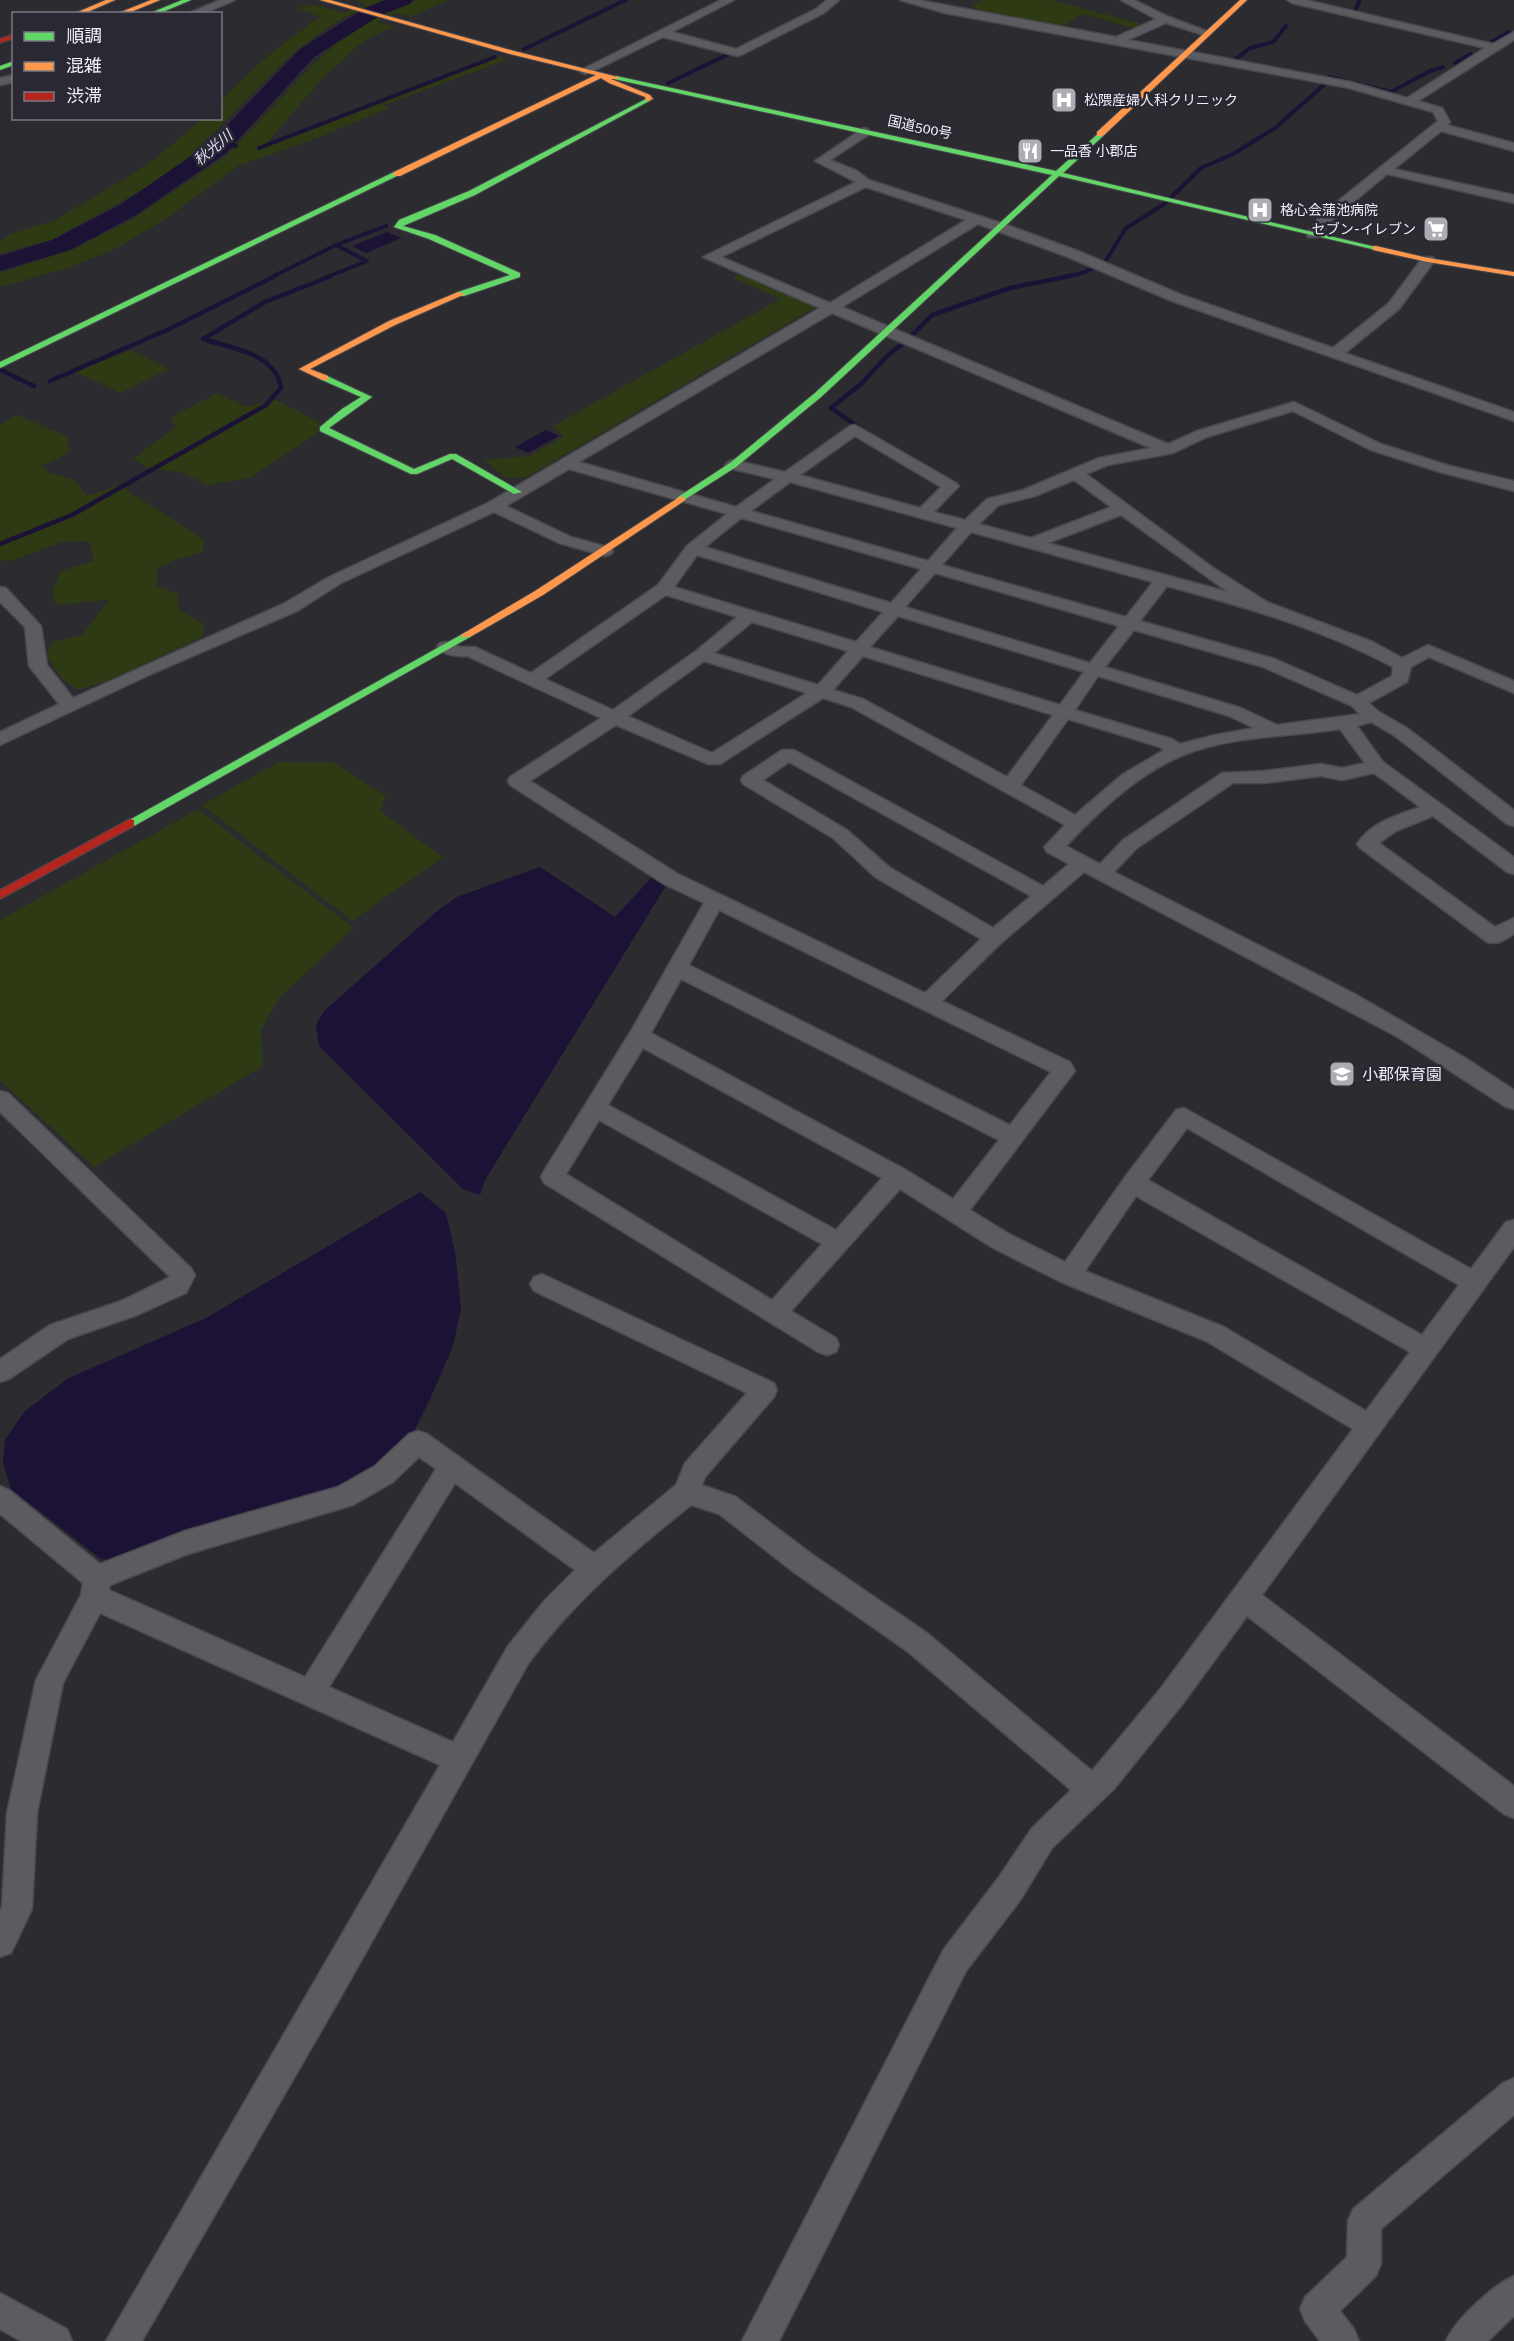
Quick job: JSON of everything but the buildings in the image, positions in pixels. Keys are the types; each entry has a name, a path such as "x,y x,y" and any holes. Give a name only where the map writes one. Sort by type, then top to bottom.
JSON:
{"main road":[{"path":"81,12 112,0"},
{"path":"113,12 142,0"},
{"path":"124,12 157,0"},
{"path":"156,12 188,0"},
{"name":"国道500号","path":"323,0 512,53 602,75 1055,173 1428,260 1514,274"},
{"path":"0,895 539,593 733,465 818,395 1244,0"},
{"path":"0,365 602,75 610,82 648,96 650,99 472,193 402,222 398,227 432,237 517,275 483,285 419,311 303,369 368,397 345,411 323,429 414,472 453,456 517,492"}],"street":[{"path":"197,12 230,0"},
{"path":"585,71 729,0"},
{"path":"661,33 737,54 820,11 834,0"},
{"path":"904,0 945,10 1351,85 1438,110 1444,122 1327,216 1313,234"},
{"path":"1126,0 1165,19 1207,33"},
{"path":"1292,0 1503,45"},
{"path":"1117,41 1165,19"},
{"path":"1410,101 1503,45 1514,35"},
{"path":"1437,126 1514,147"},
{"path":"864,132 821,161 853,174 865,183 999,227 1073,254 1177,298 1514,417"},
{"path":"1384,170 1514,199"},
{"path":"865,183 710,257 1168,450"},
{"path":"0,739 145,670 291,607 335,580 495,506 976,220"},
{"path":"1335,354 1394,306 1428,260"},
{"path":"446,647 459,652 469,651 714,760 822,691 968,526 993,502 1029,493 1104,461 1168,450 1202,434 1294,406 1376,447 1413,460 1514,486"},
{"path":"532,680 664,589 693,549 740,511 855,429 951,486 923,514"},
{"path":"569,464 1269,663 1358,702 1373,716 1401,732 1514,820"},
{"path":"733,465 788,477 1261,606 1367,646 1402,665"},
{"path":"1076,474 1206,570 1261,606"},
{"path":"495,506 565,540 604,550"},
{"path":"1031,544 1124,508"},
{"path":"693,549 1235,712 1275,731"},
{"path":"1009,788 1128,624 1163,580"},
{"path":"664,589 1166,743 1178,751"},
{"path":"0,592 33,626 38,666 70,706"},
{"path":"750,615 702,655 615,717 517,782 653,869 1064,1071 955,1213"},
{"path":"1402,665 1428,650 1514,688"},
{"path":"702,655 857,703 1076,823"},
{"path":"1358,702 1401,678 1402,665"},
{"path":"1373,716 1346,724 1221,739 1178,751 1135,776 1076,823 1054,847 1291,970 1488,1082 1514,1101"},
{"path":"1346,724 1377,766 1514,867"},
{"path":"994,938 882,872 840,834 750,780 788,754 882,808 921,826 1043,894"},
{"path":"1102,873 1130,844 1228,777 1264,777 1321,770 1342,774 1377,766"},
{"path":"1434,809 1397,822 1375,834 1367,844 1494,937 1514,925"},
{"path":"928,1003 994,938 1082,863"},
{"path":"715,900 639,1036 552,1177 827,1345"},
{"path":"677,968 1013,1137"},
{"path":"639,1036 898,1176 1001,1241 1069,1275 1215,1334 1370,1426"},
{"path":"0,1099 183,1275 178,1286 129,1308 59,1332 0,1372"},
{"path":"595,1108 838,1242"},
{"path":"1069,1275 1133,1182 1184,1116 1474,1282"},
{"path":"775,1313 898,1176"},
{"path":"1133,1182 1425,1349"},
{"path":"759,2341 775,2315 955,1960 1010,1888 1042,1838 1093,1790 1171,1697 1514,1229"},
{"path":"123,2341 501,1684 535,1630 593,1567 687,1492 694,1471 765,1390 542,1284"},
{"path":"0,1942 17,1909 22,1813 50,1680 96,1587 185,1543 344,1497 384,1474 418,1442 593,1567"},
{"path":"310,1693 452,1466"},
{"path":"687,1492 727,1505 804,1564 917,1642 1093,1790"},
{"path":"0,1497 96,1587 310,1693 459,1759"},
{"path":"1243,1597 1514,1804"},
{"path":"1342,2341 1317,2309 1364,2264 1365,2220 1514,2094"},
{"path":"1463,2341 1514,2293"},
{"path":"0,2310 55,2341"}],"green space":[{"path":"384,0 337,21 293,53 187,159 145,188 54,239 0,254 0,242 10,234 55,220 121,181 157,157 201,120 222,120 222,100 272,52 307,27 308,23 321,17 297,8 311,4 344,13 366,4 357,1"},
{"path":"416,0 449,0 411,17 397,13 377,22 398,28 385,30 360,44 322,79 266,144 495,55 507,60 384,105 389,108 310,141 240,165 164,220 115,249 69,268 0,287 0,273 74,249 131,220 226,156 312,66 351,30 389,10"},
{"path":"981,0 1051,0 1142,24 1133,28 1083,14 1061,26 1050,26 999,16 971,5"},
{"path":"740,274 816,307 527,477 507,478 483,460 530,456 564,436 553,426 780,299 733,278"},
{"path":"131,350 169,369 121,393 75,372"},
{"path":"217,393 247,407 277,400 320,423 318,433 250,478 208,485 178,471 152,470 133,459 176,427 170,418"},
{"path":"17,415 67,436 70,452 43,466 50,473 75,480 87,496 119,485 204,540 203,552 157,568 157,586 178,594 179,610 205,625 201,638 107,681 79,690 62,679 46,655 53,642 82,635 109,600 56,605 52,592 61,571 94,561 89,541 62,542 14,560 0,561 0,425"},
{"path":"279,762 333,762 386,796 380,811 443,857 352,921 202,805"},
{"path":"198,809 354,928 279,998 261,1030 263,1066 94,1167 0,1080 0,920"}],"shaded area":[{"path":"387,232 401,238 366,253 352,246"},
{"path":"546,430 559,436 528,453 515,447"},
{"path":"540,867 615,917 652,877 667,884 485,1180 480,1195 463,1189 319,1046 316,1025 324,1011 436,912 457,897"},
{"path":"420,1192 446,1213 455,1252 461,1308 453,1346 412,1435 384,1461 340,1487 222,1518 153,1546 124,1562 101,1559 11,1489 3,1463 5,1440 24,1412 67,1379 206,1318"}],"waterway":[{"name":"秋光川","path":"0,264 61,245 128,210 218,148 307,53 374,11 403,0"},
{"path":"524,49 626,0"},
{"path":"1355,11 1360,0"},
{"path":"1241,62 1233,61 1250,48 1273,42 1286,26"},
{"path":"1492,42 1509,32"},
{"path":"668,83 729,54"},
{"path":"1455,63 1471,54"},
{"path":"259,148 495,57"},
{"path":"1329,77 1391,92 1430,71 1443,67"},
{"path":"1063,277 1083,273 1105,262 1126,228 1163,205 1201,168 1233,154 1275,128 1325,84"},
{"path":"218,148 236,146"},
{"path":"336,245 386,226"},
{"path":"272,277 336,245"},
{"path":"327,277 367,261 336,245"},
{"path":"50,381 167,330 275,276"},
{"path":"0,544 72,515 266,405 281,388 271,367 262,359 239,349 203,339 265,302 331,276"},
{"path":"863,430 831,408 861,384 888,355 905,342 932,315 1010,288 1071,276"},
{"path":"1,370 34,386"}],"traffic: fast":[{"path":"156,12 188,0"},
{"path":"0,68 12,64"},
{"path":"616,78 1055,173 1376,248"},
{"path":"461,294 517,275 432,237 398,227 402,222 472,193 648,100"},
{"path":"681,499 733,465 818,395 1100,134"},
{"path":"0,365 397,174"},
{"path":"325,378 368,397 345,411 323,429 414,472 453,456 517,492"},
{"path":"130,823 466,635"}],"traffic: slow":[{"path":"81,12 112,0"},
{"path":"124,12 157,0"},
{"path":"323,0 512,53 616,78"},
{"path":"1100,134 1244,0"},
{"path":"397,174 602,75 611,82 648,96 650,99 648,100"},
{"path":"1376,248 1428,260 1514,274"},
{"path":"325,378 303,369 392,323 461,294"},
{"path":"466,635 539,593 681,499"}],"traffic: jam":[{"path":"0,41 12,37"},
{"path":"0,895 130,823"}],"place":[{"name":"松隈産婦人科クリニック","path":"1064,100"},
{"name":"一品香 小郡店","path":"1030,151"},
{"name":"格心会蒲池病院","path":"1260,210"},
{"name":"セブン-イレブン","path":"1436,229"},
{"name":"小郡保育園","path":"1342,1074"}]}
